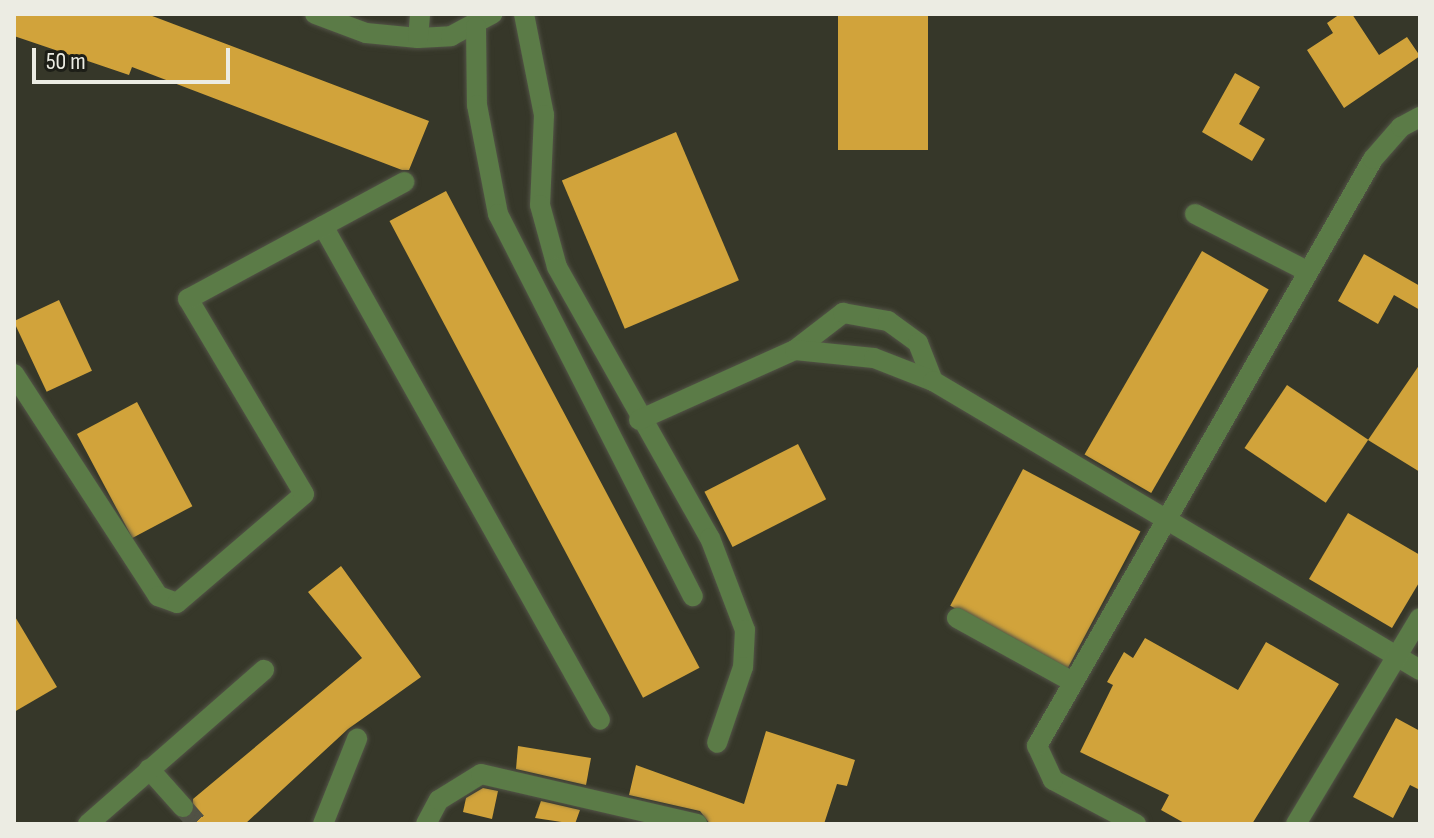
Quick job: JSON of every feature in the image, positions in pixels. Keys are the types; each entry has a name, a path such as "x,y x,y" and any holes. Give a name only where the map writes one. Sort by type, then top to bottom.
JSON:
{"street":[{"path":"315,14 366,33 418,38 484,20 477,105 498,214 693,596"},
{"path":"418,38 420,14"},
{"path":"524,14 541,82 546,237 639,420 710,538 745,630 743,667 717,743"},
{"path":"1136,824 1053,780 1039,763 1037,746 1373,159 1401,127 1420,117"},
{"path":"14,374 158,596 177,603 304,494 188,299 404,182"},
{"path":"1195,214 1307,271"},
{"path":"323,226 600,720"},
{"path":"639,420 795,350 843,313 888,321 918,343 933,381"},
{"path":"795,350 874,358 933,381 1420,670"},
{"path":"957,618 1073,682"},
{"path":"1296,824 1420,618"},
{"path":"88,824 264,670"},
{"path":"323,824 357,739"},
{"path":"149,769 183,807"},
{"path":"426,824 439,800 481,774 697,824"}],"building":[{"path":"14,14 147,14 429,121 409,170 402,170 132,67 129,75 14,36"},
{"path":"838,14 928,14 928,150 838,150"},
{"path":"1340,14 1352,14 1379,55 1407,37 1420,56 1344,108 1307,50 1333,33 1327,23"},
{"path":"1235,73 1260,87 1239,124 1265,139 1252,161 1202,132"},
{"path":"676,132 739,280 625,329 562,180"},
{"path":"446,191 700,668 643,698 389,221"},
{"path":"1202,251 1269,290 1151,493 1084,455"},
{"path":"1364,254 1420,286 1420,310 1394,295 1378,324 1338,301"},
{"path":"59,300 92,371 47,392 14,321"},
{"path":"1420,364 1420,472 1368,440"},
{"path":"1287,385 1368,440 1326,503 1245,448"},
{"path":"137,402 192,506 132,538 77,434"},
{"path":"798,444 826,499 733,547 704,492"},
{"path":"1023,469 1140,531 1068,668 950,606"},
{"path":"1348,513 1420,555 1420,581 1392,628 1309,579"},
{"path":"341,566 421,677 348,729 245,824 192,824 193,799 362,658 308,592"},
{"path":"14,615 57,687 14,712"},
{"path":"1145,638 1238,690 1266,642 1339,684 1252,824 1186,824 1161,810 1169,795 1080,752 1113,685 1107,682 1124,652 1133,658"},
{"path":"1396,718 1420,731 1420,790 1410,785 1393,818 1353,797"},
{"path":"766,731 855,760 847,786 837,784 824,824 710,824 700,811 629,795 636,765 744,804"},
{"path":"518,746 591,758 586,785 516,769"},
{"path":"483,788 498,791 492,819 463,812 466,798"},
{"path":"541,801 580,810 575,824 535,818"}],"tunnel":[{"path":"183,807 198,824"}]}
